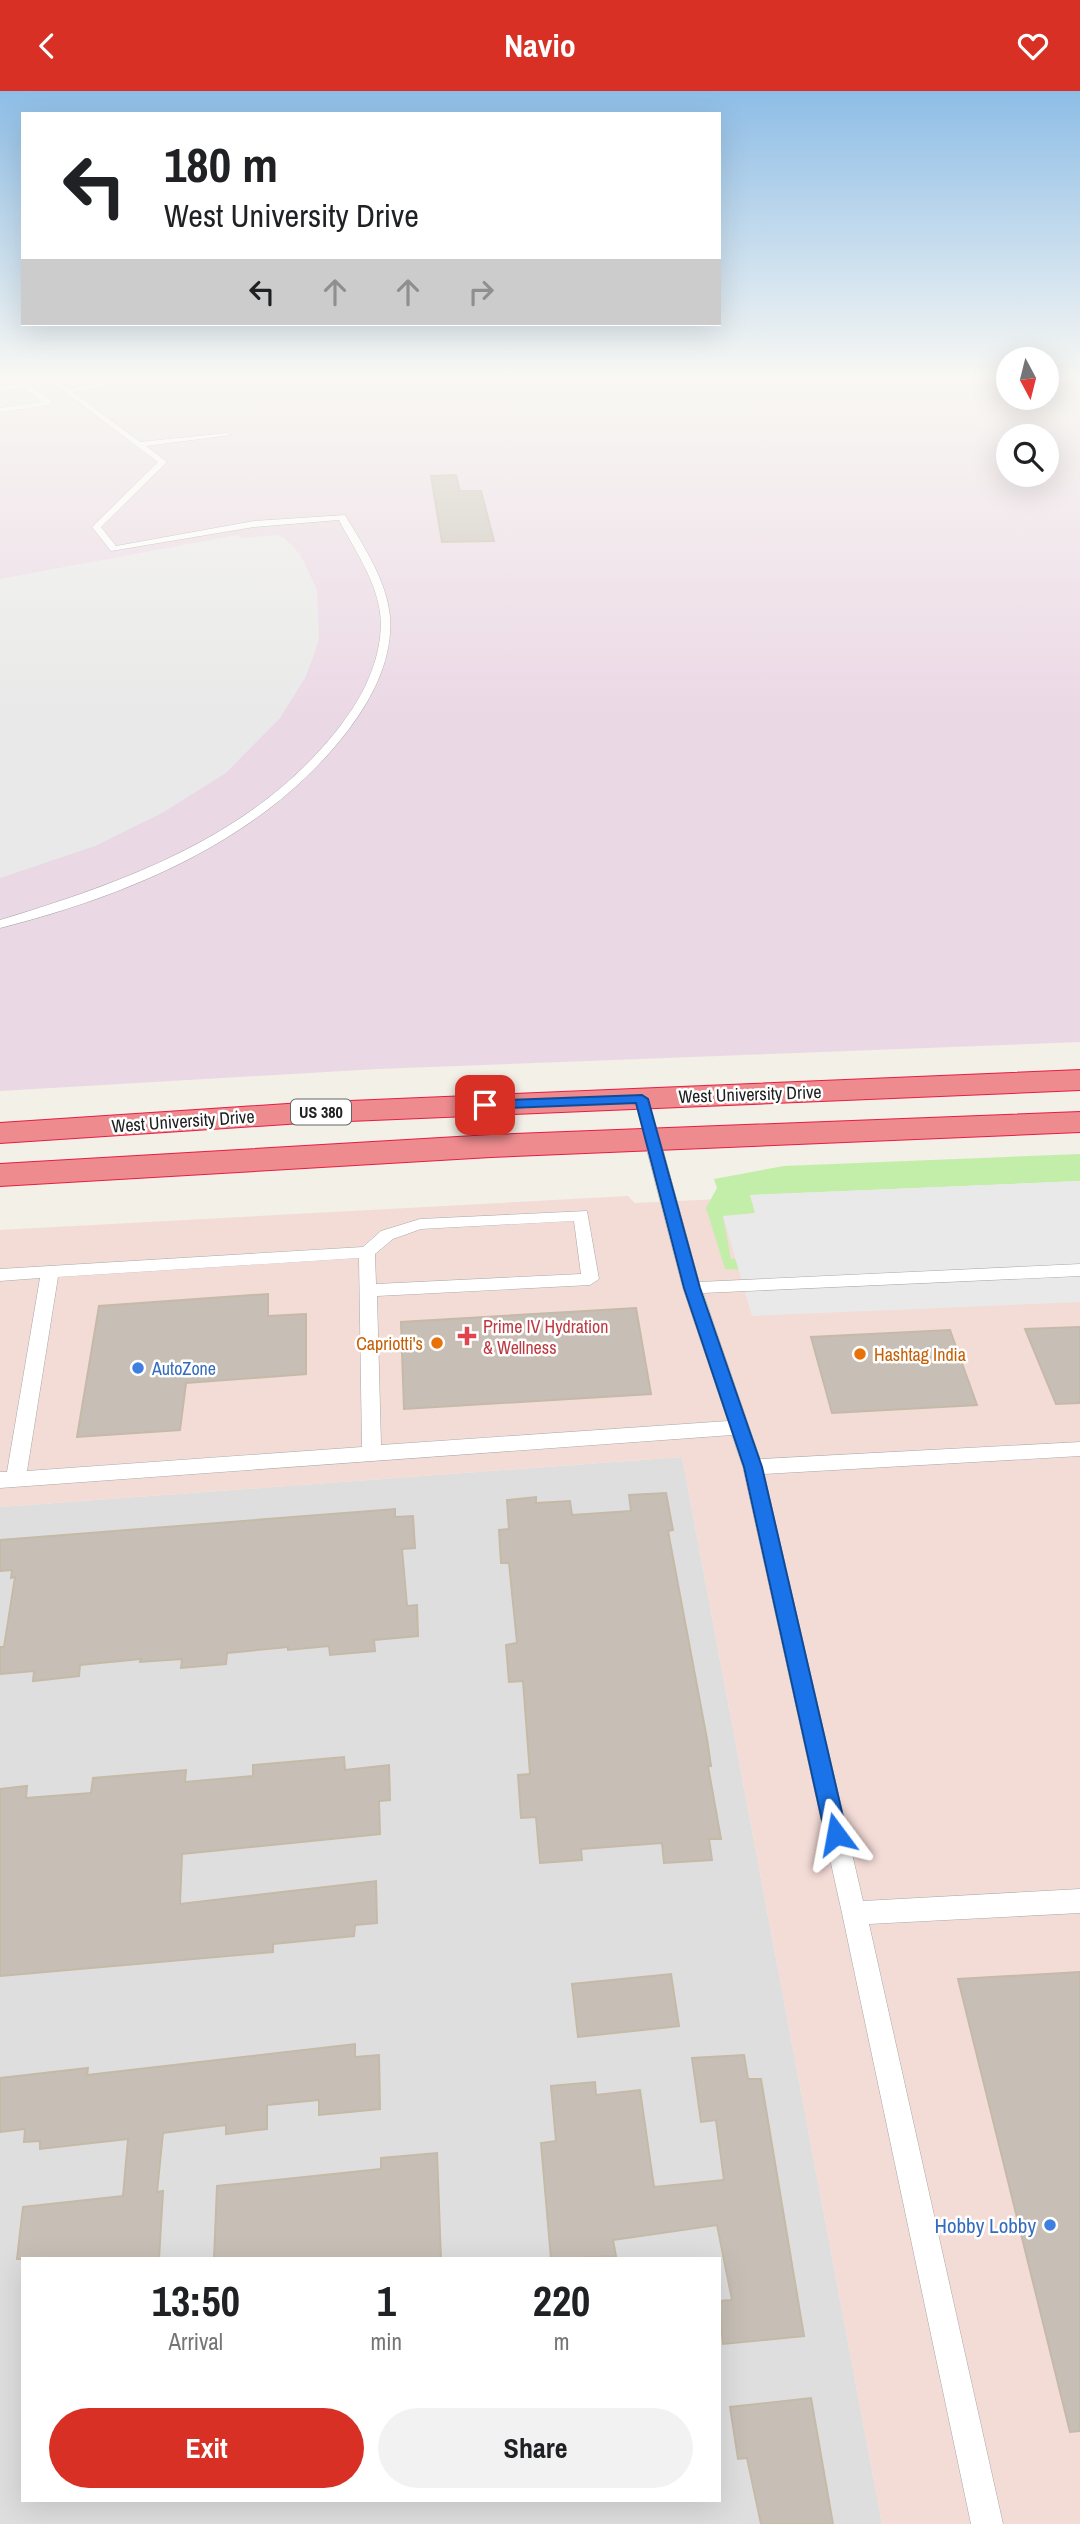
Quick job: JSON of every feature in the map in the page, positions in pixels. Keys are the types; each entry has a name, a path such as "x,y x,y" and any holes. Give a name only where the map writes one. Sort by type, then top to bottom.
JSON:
{"highway":[{"name":"West University Drive","path":"0,1133 302,1113 1079,1080"},
{"path":"652,1139 682,1112 702,1104 1043,1090 1079,1080"},
{"path":"642,1099 652,1139"},
{"path":"1,1179 290,1156 1080,1122"}],"lane":[{"path":"0,924 78,899 151,871 216,839 258,812 306,774 339,736 366,696 381,655 383,606 372,573 341,517 254,524 114,549 96,527 135,490"},
{"path":"652,1139 692,1288 753,1467 854,1913 987,2524"},
{"path":"0,1275 367,1252 387,1235 420,1224 581,1215 590,1279 368,1290"},
{"path":"367,1252 372,1453"},
{"path":"692,1288 1080,1270"},
{"path":"50,1272 8,1479 739,1427"},
{"path":"753,1467 1080,1449"},
{"path":"854,1913 1080,1901"}],"shaded area":[{"path":"0,490 1080,490 1080,1042 377,1069 0,1091"},
{"path":"237,535 242,538 277,535 285,539 300,554 317,590 319,637 314,655 305,678 280,718 226,773 162,813 95,846 0,878 0,579"},
{"path":"1080,1181 1080,1302 752,1316 723,1216 755,1213 750,1195"},
{"path":"1080,1182 1080,2524 882,2524 682,1457 0,1507 0,1230 628,1196 635,1203"},
{"path":"682,1457 882,2524 0,2524 0,1507"}],"green space":[{"path":"1080,1154 1080,1181 750,1195 755,1213 723,1217 731,1259 758,1258 746,1270 725,1269 706,1208 717,1188 714,1179 784,1166"}],"building":[{"path":"433,490 481,491 494,541 442,542"},
{"path":"268,1294 268,1316 306,1314 306,1374 186,1383 180,1430 77,1437 99,1306"},
{"path":"636,1308 651,1394 404,1409 401,1322"},
{"path":"1080,1327 1080,1403 1056,1404 1025,1329"},
{"path":"950,1330 977,1405 832,1413 811,1337"},
{"path":"666,1493 673,1530 668,1531 707,1739 711,1766 708,1766 721,1839 709,1839 712,1860 664,1863 662,1843 581,1849 582,1860 540,1863 536,1817 521,1818 518,1775 530,1774 523,1681 509,1682 506,1645 517,1643 509,1563 501,1563 499,1530 509,1529 507,1500 536,1497 536,1503 570,1501 572,1515 631,1511 629,1495"},
{"path":"395,1509 395,1517 413,1516 415,1548 402,1549 407,1606 417,1605 418,1636 374,1640 375,1651 330,1655 329,1646 288,1650 288,1647 227,1653 226,1664 181,1668 182,1659 140,1662 141,1659 80,1665 79,1676 33,1681 34,1671 0,1674 0,1647 4,1647 15,1577 11,1578 12,1570 0,1571 0,1540"},
{"path":"344,1757 345,1770 389,1765 390,1800 379,1801 380,1834 182,1854 180,1904 376,1881 377,1923 355,1925 354,1936 273,1944 273,1952 0,1976 0,1789 27,1786 26,1798 91,1793 93,1778 186,1770 185,1782 253,1776 253,1765"},
{"name":"Hobby Lobby","path":"1080,1972 1080,2431 1070,2432 958,1979"},
{"path":"671,1974 679,2026 578,2037 572,1984"},
{"path":"355,2044 355,2057 379,2055 380,2109 319,2115 319,2100 267,2105 267,2129 226,2134 226,2125 163,2133 157,2192 163,2191 159,2257 17,2259 23,2207 123,2196 128,2139 40,2149 40,2141 24,2142 25,2129 0,2132 0,2078 88,2068 87,2075"},
{"path":"744,2055 748,2079 761,2079 804,2336 723,2344 721,2301 732,2300 717,2225 613,2240 616,2256 551,2257 541,2143 556,2141 551,2086 595,2082 596,2095 640,2090 654,2187 724,2180 716,2120 701,2122 692,2058"},
{"path":"437,2153 441,2257 214,2257 217,2186 381,2169 381,2158"},
{"path":"811,2398 833,2524 761,2524 747,2458 738,2459 730,2407"}],"place":[{"name":"Prime IV Hydration & Wellness","path":"467,1336"},
{"name":"Capriotti's","path":"437,1343"},
{"name":"Hashtag India","path":"860,1354"},
{"name":"AutoZone","path":"138,1368"},
{"name":"Hobby Lobby","path":"1050,2225"}],"route":[{"path":"485,1105 642,1099 692,1288 753,1467 836,1834"}]}
